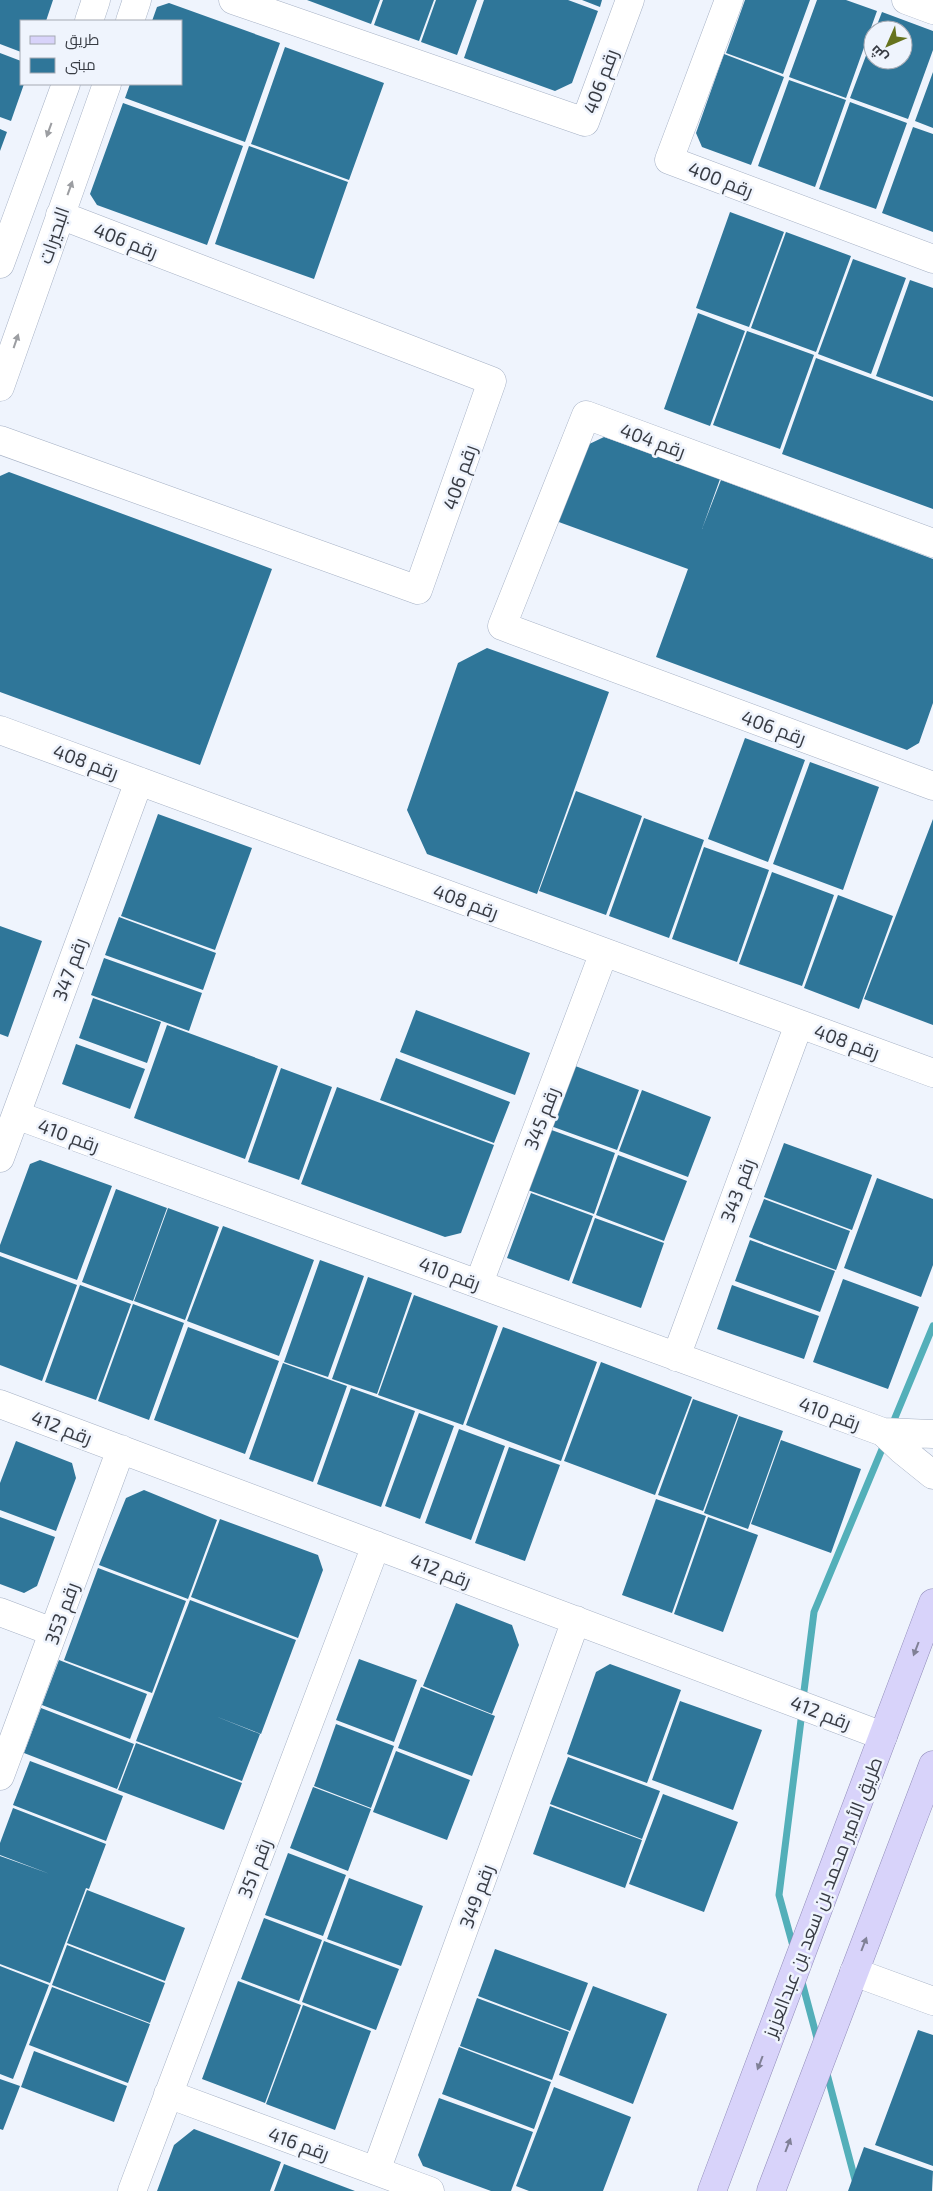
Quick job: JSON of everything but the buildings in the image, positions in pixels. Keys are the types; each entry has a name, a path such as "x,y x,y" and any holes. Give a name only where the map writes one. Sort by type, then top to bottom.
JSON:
{"main road":[{"name":"طريق الأمير محمد بن سعد بن عبدالعزيز","path":"712,2191 933,1603"},
{"path":"771,2191 933,1765"}],"street":[{"path":"89,20 96,0"},
{"path":"130,20 137,0"},
{"name":"رقم 406","path":"233,0 585,122 630,0"},
{"name":"رقم 400","path":"729,0 669,160 933,259"},
{"path":"906,0 933,10"},
{"name":"البحيرات","path":"0,264 66,85"},
{"name":"البحيرات","path":"0,387 107,85"},
{"name":"رقم 406","path":"0,440 418,590 492,381 60,215"},
{"name":"رقم 404","path":"502,626 586,415 933,543"},
{"name":"رقم 406","path":"502,626 931,779"},
{"name":"رقم 408","path":"0,730 933,1073"},
{"name":"رقم 347","path":"0,1158 139,781"},
{"name":"رقم 345","path":"479,1283 604,952"},
{"name":"رقم 343","path":"676,1356 799,1024"},
{"name":"رقم 410","path":"16,1115 883,1432"},
{"name":"رقم 412","path":"0,1404 883,1736"},
{"path":"883,1432 933,1434"},
{"path":"883,1432 933,1475"},
{"name":"رقم 353","path":"0,1776 121,1449"},
{"name":"رقم 351","path":"132,2191 376,1545"},
{"path":"0,1612 53,1632"},
{"name":"رقم 349","path":"376,2171 576,1620"},
{"path":"854,1972 933,2001"},
{"name":"رقم 416","path":"168,2094 430,2191"}],"waterway":[{"path":"892,1425 933,1326"},
{"path":"803,1699 814,1612 885,1442"},
{"path":"793,1946 779,1895 802,1712"},
{"path":"802,1982 817,2038"},
{"path":"827,2074 858,2191"}]}
